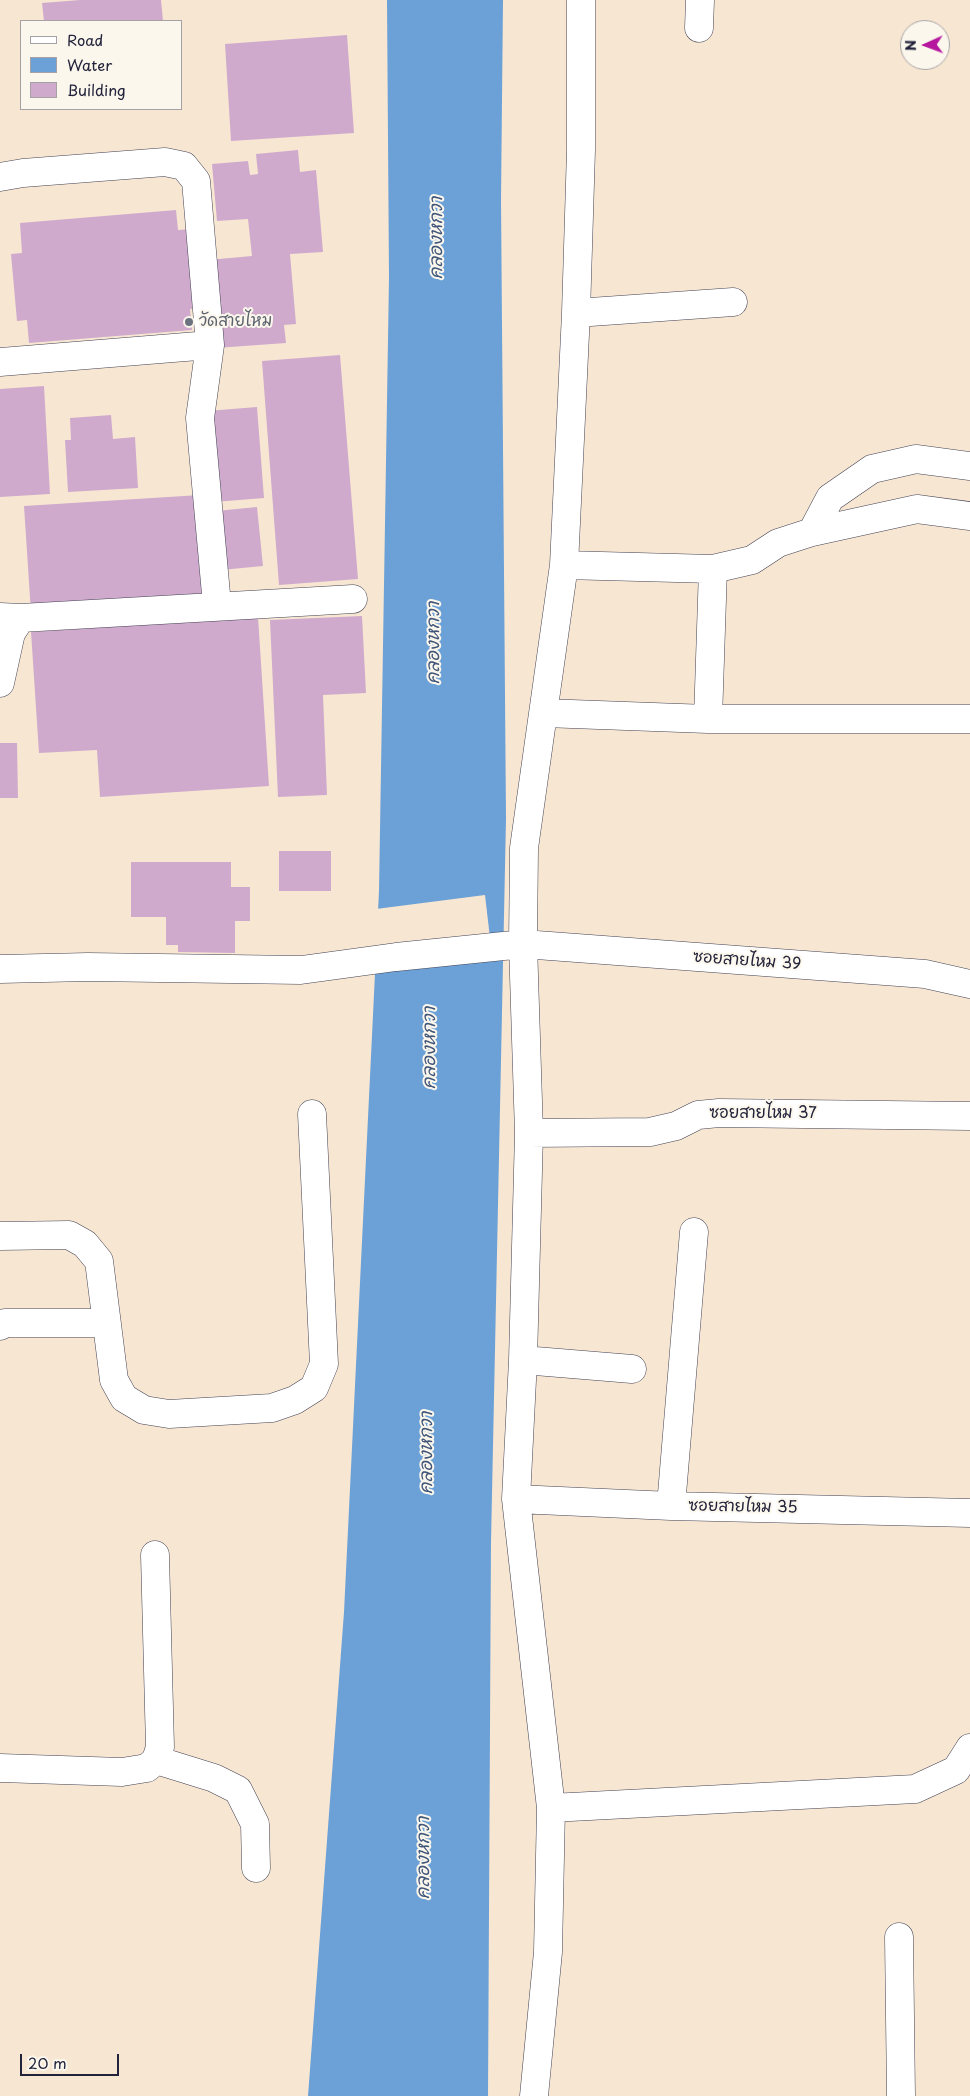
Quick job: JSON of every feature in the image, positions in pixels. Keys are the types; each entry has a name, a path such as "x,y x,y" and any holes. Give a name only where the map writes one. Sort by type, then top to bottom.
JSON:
{"street":[{"path":"534,2096 548,1952 551,1808 516,1499 523,1360 529,1133 514,944 524,848 564,565 576,313 581,150 581,0"},
{"path":"699,28 700,0"},
{"path":"0,177 134,163 165,162 184,166 196,182 210,345 200,418 217,605"},
{"path":"576,313 733,302"},
{"path":"0,362 210,345"},
{"path":"812,532 830,498 872,469 916,459 970,466"},
{"path":"564,565 713,569 752,560 778,543 812,532 917,510 970,516"},
{"path":"708,719 713,569"},
{"path":"0,683 11,634 10,617 353,599"},
{"path":"544,712 708,719 970,719"},
{"name":"ซอยสายไหม 39","path":"0,969 88,967 302,970 514,944 925,974 970,984"},
{"name":"ซอยสายไหม 37","path":"529,1133 650,1132 676,1126 698,1115 719,1113 970,1116"},
{"path":"0,1236 70,1235 85,1244 100,1260 114,1380 124,1398 144,1410 169,1414 272,1408 295,1400 314,1388 324,1364 312,1114"},
{"path":"671,1506 694,1232"},
{"path":"0,1326 5,1323 106,1323"},
{"path":"523,1360 632,1369"},
{"name":"ซอยสายไหม 35","path":"516,1499 671,1506 970,1513"},
{"path":"0,1768 122,1772 148,1768 156,1760 160,1748 155,1555"},
{"path":"551,1808 915,1789 956,1770 970,1748"},
{"path":"156,1760 214,1778 238,1790 255,1824 256,1868"},
{"path":"899,1938 901,2096"}],"water":[{"name":"คลองหกวา","path":"387,0 503,0 501,200 506,819 491,1542 488,2096 308,2096 344,1612 379,891 389,278"}],"pier":[{"path":"485,895 490,938 374,954 376,909"}],"building":[{"path":"80,0 161,0 163,20 44,20 42,3"},
{"path":"347,35 354,133 231,141 225,44"},
{"path":"298,150 300,172 316,170 323,252 290,254 296,324 284,325 286,343 216,348 208,260 252,256 248,219 217,221 212,164 248,161 250,175 258,174 256,154"},
{"path":"176,210 178,230 193,229 199,308 190,309 192,330 29,343 27,320 17,321 11,254 22,253 20,223"},
{"path":"340,355 358,579 279,585 262,361"},
{"path":"44,386 50,494 0,497 0,389"},
{"path":"257,407 264,498 214,502 207,411"},
{"path":"111,415 113,439 135,437 138,488 68,492 65,440 71,440 70,418"},
{"path":"200,495 207,601 31,613 24,506"},
{"path":"257,507 263,566 221,570 216,511"},
{"path":"362,616 366,693 323,695 327,795 278,797 270,620"},
{"path":"258,617 269,786 100,797 97,750 39,753 31,632"},
{"path":"0,743 17,743 18,798 0,798"},
{"path":"279,851 331,851 331,891 279,891"},
{"path":"131,862 231,862 231,887 250,887 250,921 235,921 235,953 178,952 178,945 166,945 166,917 131,917"}],"place":[{"name":"วัดสายไหม","path":"189,322"}]}
